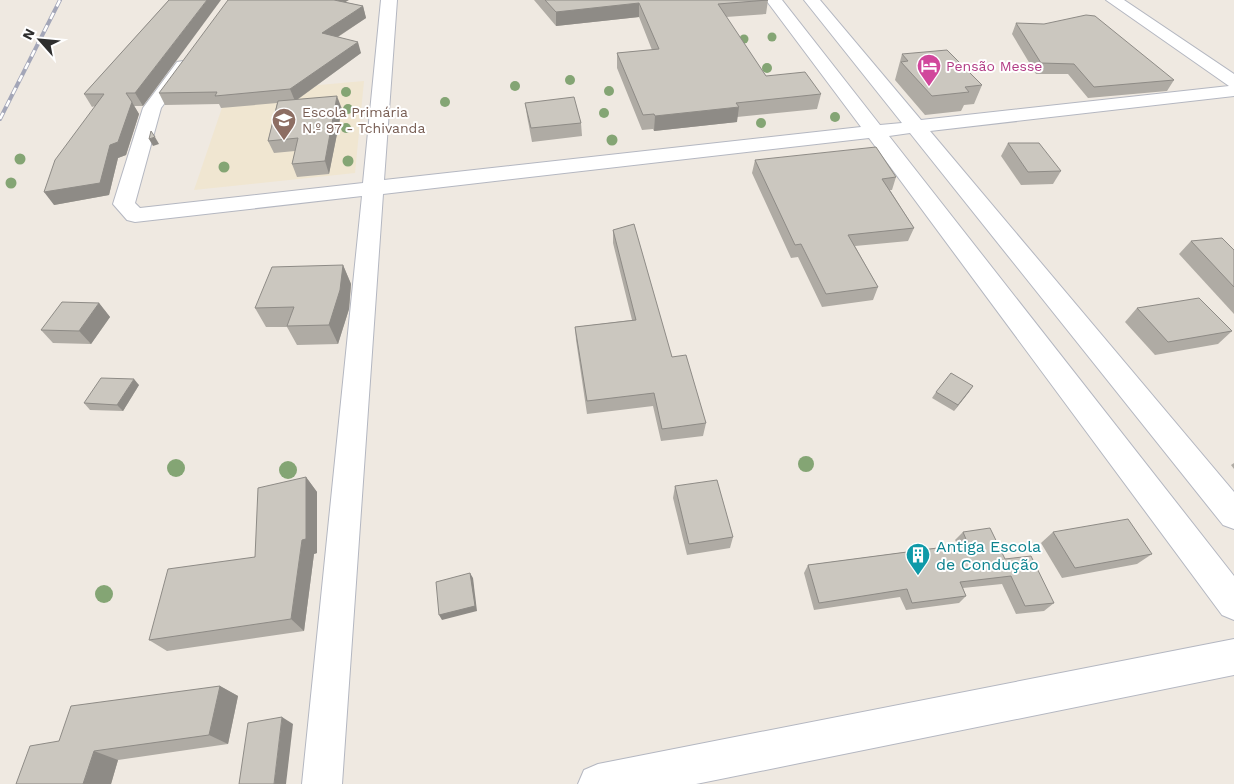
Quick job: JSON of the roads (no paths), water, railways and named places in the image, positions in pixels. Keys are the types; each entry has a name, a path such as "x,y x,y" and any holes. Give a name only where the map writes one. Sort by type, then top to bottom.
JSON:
{"street":[{"path":"322,784 389,0"},
{"path":"774,0 1234,603"},
{"path":"812,0 1234,515"},
{"path":"1114,0 1234,82"},
{"path":"192,54 152,108 124,204 135,215 1234,91"},
{"path":"598,784 1234,657"}],"railway":[{"path":"0,119 60,0"}],"place":[{"name":"Pensão Messe","path":"929,87"},
{"name":"Escola Primária N.º 97 - Tchivanda","path":"284,141"},
{"name":"Antiga Escola de Condução","path":"918,576"}]}
